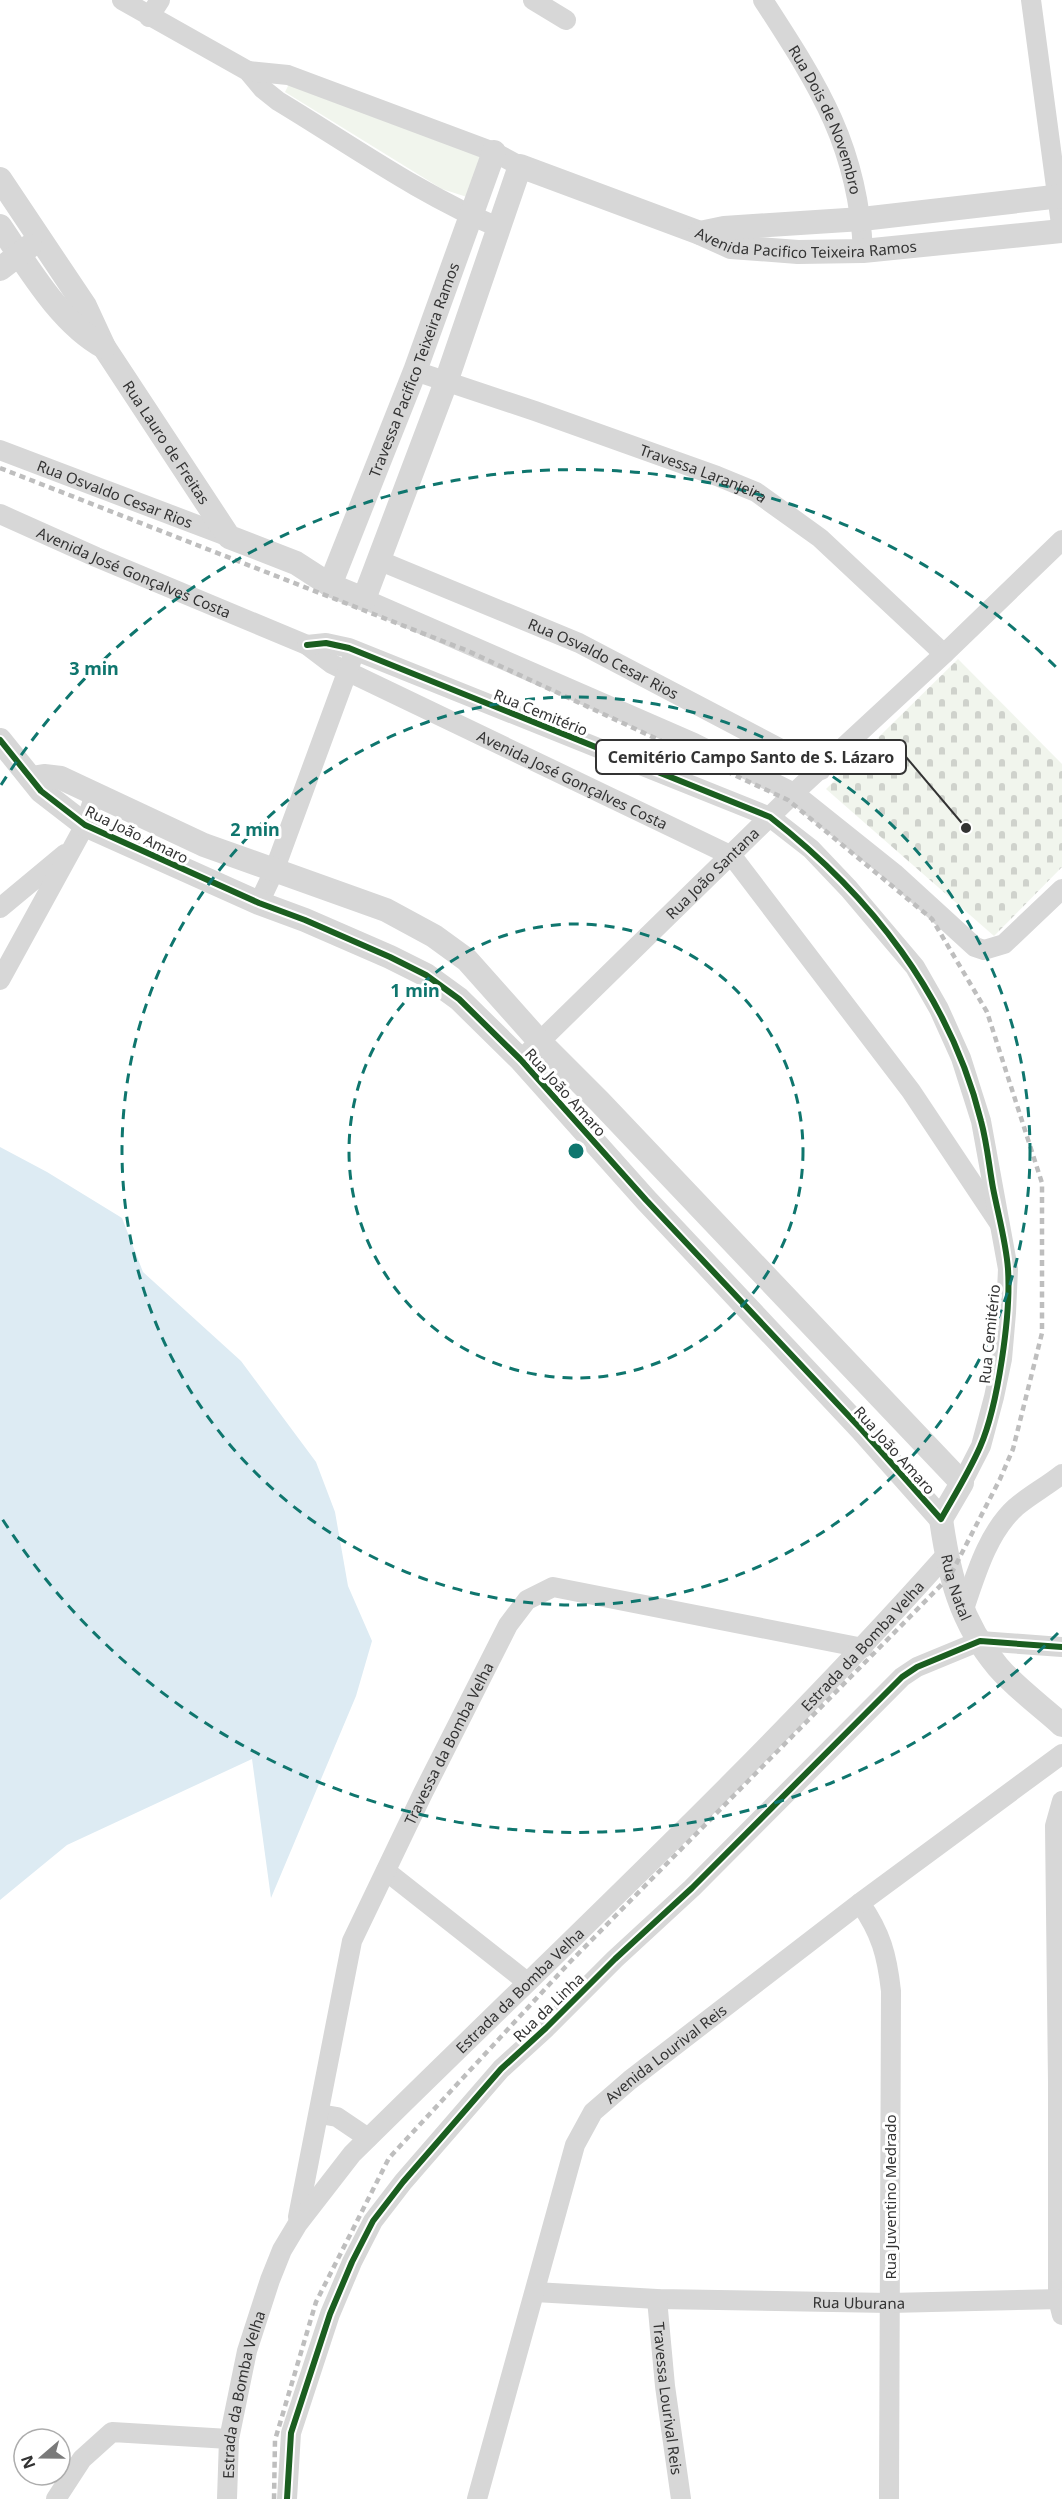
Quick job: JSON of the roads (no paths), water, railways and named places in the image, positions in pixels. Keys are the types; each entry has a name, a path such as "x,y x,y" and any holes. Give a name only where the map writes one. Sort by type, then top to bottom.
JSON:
{"street":[{"path":"122,0 248,71 263,89 279,101 473,217 500,228"},
{"path":"149,17 160,0"},
{"path":"533,0 566,20"},
{"name":"Rua Dois de Novembro","path":"763,0 829,107 842,137 862,219 863,250"},
{"path":"1031,0 1060,196 1062,231"},
{"path":"248,71 288,75 494,152 520,166 700,232"},
{"name":"Travessa Pacifico Teixeira Ramos","path":"330,585 415,372 473,217 494,152"},
{"name":"Travessa Pacifico Teixeira Ramos","path":"364,599 446,382 520,166"},
{"name":"Rua Lauro de Freitas","path":"0,179 85,306 104,347 229,537"},
{"name":"Avenida Pacifico Teixeira Ramos","path":"700,232 862,219 1060,196"},
{"name":"Rua Lauro de Freitas","path":"0,226 69,321 90,339 104,347"},
{"name":"Avenida Pacifico Teixeira Ramos","path":"700,232 721,244 741,249 798,252 863,250 1062,231"},
{"path":"0,269 39,239"},
{"name":"Travessa Laranjeira","path":"415,372 696,468 756,492 820,538 944,654"},
{"name":"Rua Osvaldo Cesar Rios","path":"0,450 229,537"},
{"name":"Avenida José Gonçalves Costa","path":"0,514 96,557 307,645 320,657 347,671 732,856 911,1091 999,1223"},
{"path":"229,537 296,563 330,585 694,743 794,793 894,873 966,940 984,950 1004,944 1062,889"},
{"name":"Rua João Santana","path":"521,1060 794,793 944,654 1062,540"},
{"path":"296,563 342,558 378,560"},
{"name":"Rua Osvaldo Cesar Rios","path":"378,560 579,643 821,770"},
{"name":"Rua Cemitério","path":"307,645 336,644 355,651 469,694 770,817 811,849 849,889 915,968 939,1009 961,1058 981,1121 1008,1269 1002,1359 981,1446 962,1483"},
{"path":"259,903 274,871 355,651"},
{"name":"Rua João Amaro","path":"0,740 40,791 85,825 259,903 350,939 426,975 459,999 521,1060 646,1200 862,1430 941,1519"},
{"name":"Rua João Amaro","path":"32,778 44,776 61,778 204,845 386,910 434,936 467,960 540,1042 600,1102 962,1483"},
{"path":"0,980 85,825 95,794"},
{"path":"0,908 73,847"},
{"path":"963,1612 978,1570 993,1537 1004,1520 1016,1507 1062,1474"},
{"path":"941,1519 962,1483"},
{"name":"Rua Natal","path":"941,1519 950,1576 963,1612 980,1641 998,1667 1062,1725"},
{"name":"Estrada da Bomba Velha","path":"227,2499 229,2439 247,2351 257,2318 282,2250 297,2224 328,2183 368,2138 682,1831 863,1648 946,1555"},
{"name":"Travessa da Bomba Velha","path":"297,2224 352,1941 423,1793 508,1625 527,1600 553,1587 863,1648"},
{"path":"980,1641 1062,1647"},
{"name":"Rua da Linha","path":"287,2499 291,2433 330,2314 352,2262 373,2221 403,2182 501,2069 692,1888 902,1677 917,1667 980,1641"},
{"name":"Avenida Lourival Reis","path":"477,2499 575,2145 593,2112 630,2079 860,1903 1062,1754"},
{"path":"1061,2304 1058,1825 1062,1801"},
{"path":"387,1870 527,1982"},
{"name":"Rua Juventino Medrado","path":"860,1903 882,1939 888,1961 891,1991 889,2499"},
{"path":"320,2114 337,2117 368,2138"},
{"name":"Rua Uburana","path":"535,2292 657,2299 1061,2304"},
{"name":"Travessa Lourival Reis","path":"657,2299 665,2385 681,2499"},
{"path":"56,2499 82,2459 112,2432 229,2439"}],"railway":[{"path":"0,468 468,651 788,800 932,919 987,1012 1042,1183 1042,1333 1013,1449 950,1576 570,1962 389,2158 316,2302 275,2440 274,2499"}],"place":[{"name":"Cemitério Campo Santo de S. Lázaro","path":"966,828"}]}
